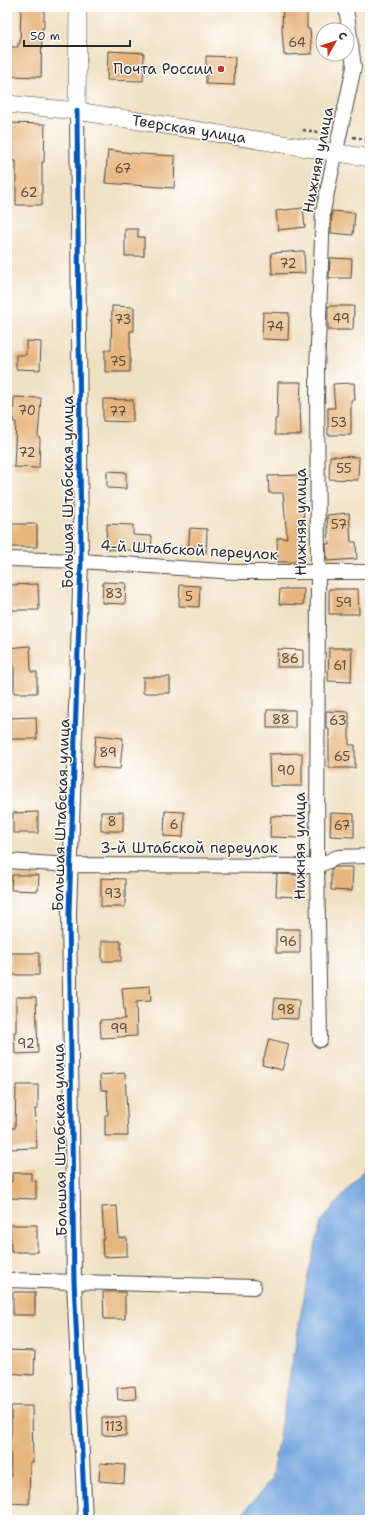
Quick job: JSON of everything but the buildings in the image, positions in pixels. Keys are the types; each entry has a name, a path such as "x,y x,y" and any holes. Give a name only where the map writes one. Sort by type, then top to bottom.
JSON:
{"main road":[{"name":"Большая Штабская улица","path":"77,111 78,7"},
{"name":"Тверская улица","path":"7,104 77,111 370,158"}],"street":[{"name":"Нижняя улица","path":"320,1040 317,866 317,354 323,210 354,67 346,7"},
{"name":"Большая Штабская улица","path":"77,111 81,561 70,913 74,1281 85,1520"},
{"name":"4-й Штабской переулок","path":"7,559 81,561 235,572 370,572"},
{"name":"3-й Штабской переулок","path":"7,861 71,865 317,866 338,857 370,856"},
{"path":"7,1280 254,1287"}],"water":[{"path":"370,1162 370,1520 237,1520 271,1480 308,1275 321,1222"}],"cycle path":[{"path":"77,111 81,561 69,913 74,1281 85,1520"}],"place":[{"name":"Почта России","path":"221,69"}]}
